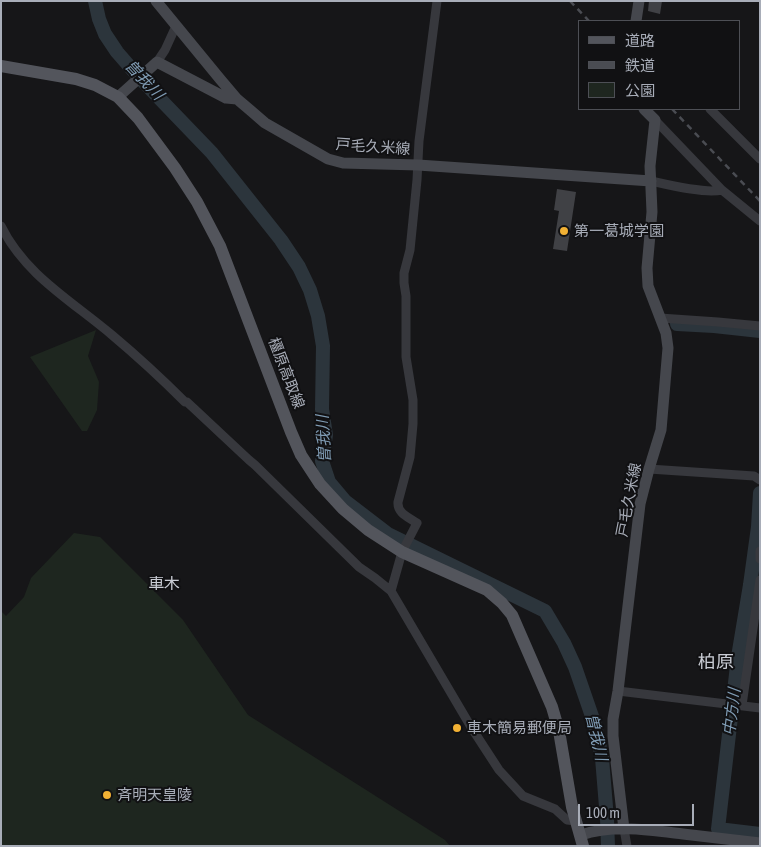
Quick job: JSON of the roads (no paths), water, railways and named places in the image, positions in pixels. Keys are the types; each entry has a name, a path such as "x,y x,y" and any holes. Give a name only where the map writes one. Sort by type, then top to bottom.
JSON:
{"main road":[{"name":"戸毛久米線","path":"156,1 237,98 265,123 328,159 343,163 418,165 651,181"},
{"path":"636,20 639,1"},
{"path":"121,94 155,64 226,98 237,98"},
{"name":"橿原高取線","path":"1,66 76,79 121,94 175,168 202,211 220,246 291,432 301,455 320,484 368,530 402,552 487,590 512,615 552,707 559,731 572,807 584,838"},
{"path":"645,110 655,120"},
{"name":"戸毛久米線","path":"621,829 613,719 640,504 661,430 667,374 668,348 666,333 648,286 647,268 652,212 650,166 655,120"},
{"path":"584,838 621,829 642,829 760,843"}],"street":[{"path":"391,591 402,552 417,523 401,512 398,507 410,457 413,424 413,400 406,357 404,273 410,250 419,141 437,1"},
{"path":"155,64 165,50 176,26"},
{"path":"711,110 760,159"},
{"path":"655,120 722,190 760,221"},
{"path":"651,181 714,192 722,190"},
{"path":"1,226 17,252 35,273 111,335 185,402 188,402 262,471 358,567 391,591 470,727 499,770 523,796 555,809 567,820 576,821"},
{"path":"660,318 760,326"},
{"path":"649,469 754,476 760,480"},
{"path":"760,551 760,559"},
{"path":"742,705 760,580"},
{"path":"618,691 760,708"},
{"path":"621,829 627,846"}],"waterway":[{"name":"曽我川","path":"95,1 105,34 117,52 212,153 281,240 299,267 310,290 318,316 323,346 322,409 326,435 322,461 329,482 345,501 388,534 545,611 564,643 575,667 595,725 602,758 608,846"},
{"name":"中方川","path":"677,324 760,331"},
{"name":"中方川","path":"760,493 758,527 738,657 718,829 760,834"}],"railway":[{"path":"570,1 588,20"},
{"path":"673,110 760,201"}],"place":[{"name":"第一葛城学園","path":"564,231"},
{"name":"車木簡易郵便局","path":"457,728"},
{"name":"斉明天皇陵","path":"107,795"}],"district":[{"name":"車木","path":"164,584"},
{"name":"柏原","path":"716,662"}]}
